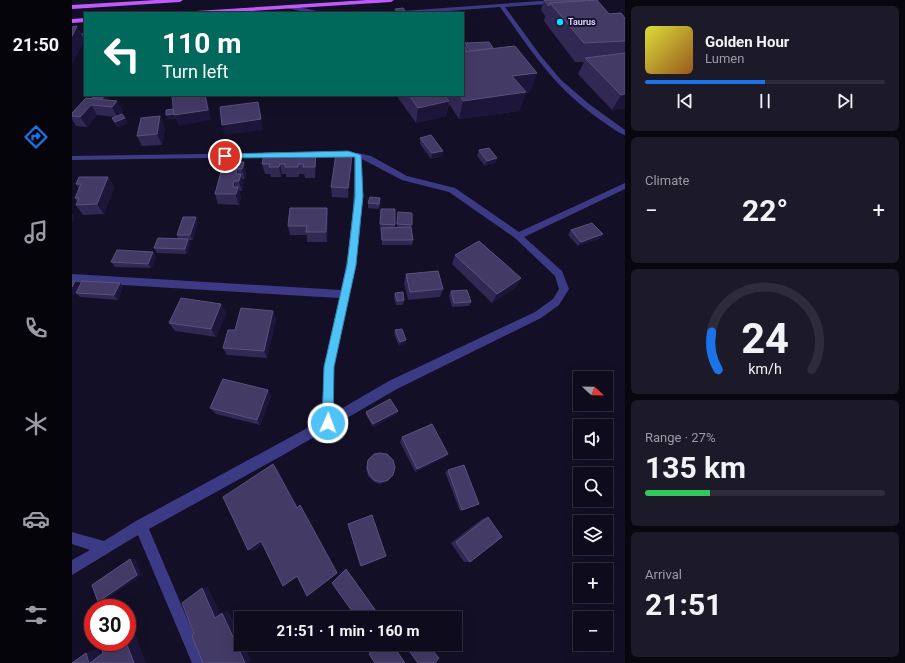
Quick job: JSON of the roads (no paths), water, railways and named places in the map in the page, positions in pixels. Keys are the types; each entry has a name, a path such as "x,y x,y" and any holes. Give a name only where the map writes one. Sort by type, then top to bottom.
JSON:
{"main road":[{"path":"72,7 180,0"},
{"path":"212,12 391,0"},
{"path":"72,20 82,20"}],"street":[{"path":"416,12 575,0"},
{"path":"502,6 541,62 562,85 600,117 625,133"},
{"path":"289,7 310,12"},
{"path":"72,36 84,35"},
{"path":"72,158 288,154 358,155 368,158 405,178 452,190 518,236 559,274 564,289 556,302 538,315 392,385 328,423 141,526 72,568"},
{"path":"328,423 329,367 351,265 359,196 358,155"},
{"path":"518,236 625,186"},
{"path":"72,278 344,294"},
{"path":"141,526 199,663"},
{"path":"72,538 104,548"}],"place":[{"name":"Taurus","path":"560,22"}]}
